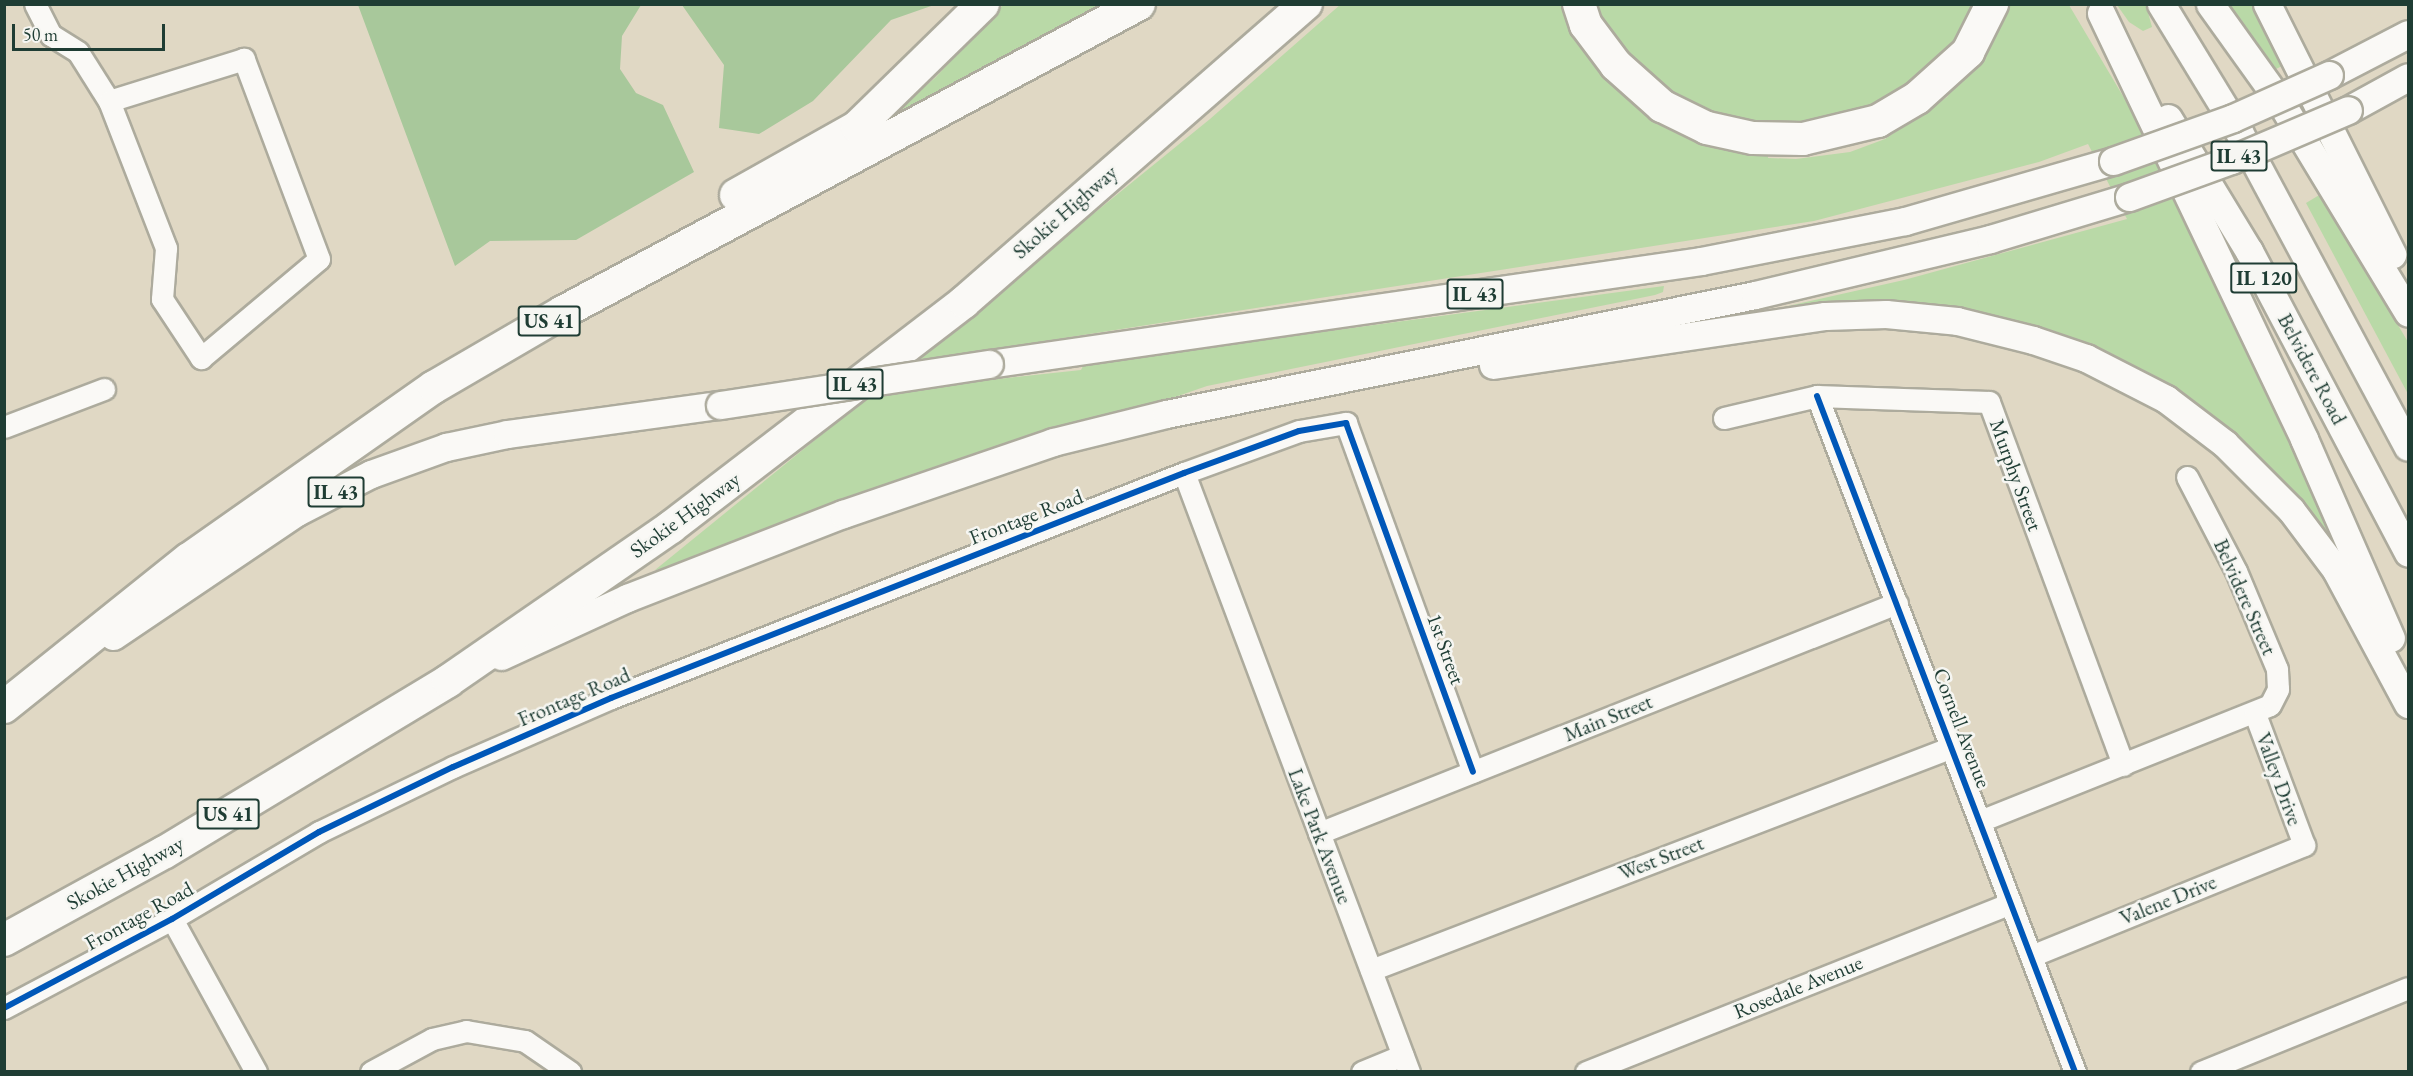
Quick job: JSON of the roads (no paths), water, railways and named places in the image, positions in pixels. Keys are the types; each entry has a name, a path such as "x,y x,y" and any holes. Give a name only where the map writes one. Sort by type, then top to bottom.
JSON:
{"highway":[{"path":"434,387 566,291 857,127 970,21 983,4"},
{"name":"US 41","path":"4,708 189,559 434,387 573,307 1138,4"},
{"name":"Skokie Highway","path":"4,940 165,852 448,681 671,527 964,302 1306,4"},
{"path":"1579,4 1586,25 1616,65 1662,106 1707,128 1753,138 1803,139 1878,121 1917,98 1968,52 1992,4"}],"main road":[{"name":"IL 120","path":"2161,4 2239,132 2409,447"},
{"path":"2210,4 2281,104 2409,313"},
{"path":"2266,4 2409,288"},
{"path":"2099,9 2304,439 2409,679"},
{"name":"Belvidere Road","path":"2099,9 2249,251 2409,553"},
{"name":"IL 43","path":"4,708 297,512 371,474 446,447 507,434 720,405 1701,261 1905,221 2113,161 2233,118 2329,75 2409,34"},
{"name":"IL 43","path":"448,681 627,598 843,514 1053,441 1140,419 1755,295 1990,239 2129,197 2231,160 2348,110 2409,77"},
{"path":"1390,368 1471,368 1835,316 1886,314 1957,321 2033,340 2086,358 2163,397 2225,444 2291,510 2336,570 2409,704"}],"street":[{"path":"36,4 51,35 78,52 109,101 165,248 162,299 201,358 318,260 244,59 109,101"},
{"path":"4,427 104,389"},
{"name":"Murphy Street","path":"1725,418 1817,396 1989,402 2123,765"},
{"name":"Cornell Avenue","path":"1817,396 2075,1071"},
{"name":"Frontage Road","path":"4,1008 172,919 319,832 453,767 611,698 1184,473 1299,431 1346,423 1388,537"},
{"name":"Lake Park Avenue","path":"1184,473 1406,1063"},
{"name":"Belvidere Street","path":"2187,477 2236,571 2277,669 2278,689 2271,705 2255,714"},
{"name":"1st Street","path":"1388,537 1473,772"},
{"name":"Main Street","path":"1319,833 1897,603"},
{"path":"1980,821 2255,714"},
{"name":"Valley Drive","path":"2255,714 2303,843"},
{"name":"West Street","path":"1371,970 1952,747"},
{"name":"Valene Drive","path":"2031,956 2303,843"},
{"name":"Rosedale Avenue","path":"1586,1071 2011,903"},
{"path":"172,919 256,1071"},
{"path":"2201,1071 2409,988"},
{"path":"371,1071 432,1039 466,1031 525,1041 570,1071"},
{"path":"1362,1071 1406,1063"}]}
